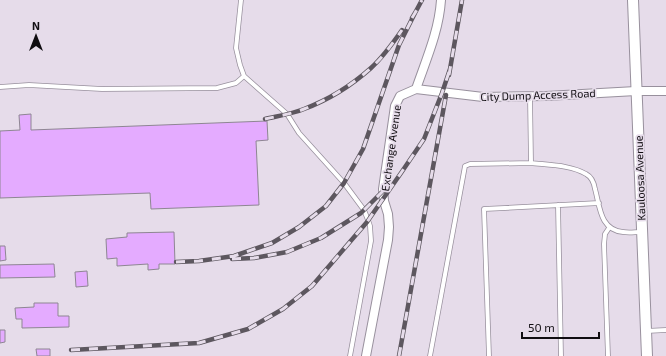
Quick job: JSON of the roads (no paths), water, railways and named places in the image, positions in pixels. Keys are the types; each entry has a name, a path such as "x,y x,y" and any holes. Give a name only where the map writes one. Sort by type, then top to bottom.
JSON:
{"street":[{"path":"416,89 438,26 441,0"},
{"name":"Kauloosa Avenue","path":"633,0 647,356"},
{"name":"City Dump Access Road","path":"416,89 483,98 666,91"},
{"name":"Exchange Avenue","path":"366,356 388,240 388,214 384,201 383,189 395,106 400,96 416,89"}],"lane":[{"path":"241,0 236,48 244,76 287,114 299,133 344,183 364,210 370,226 370,241 350,356"},
{"path":"0,87 29,85 102,90 217,88 236,83 244,76"},
{"path":"530,97 531,164"},
{"path":"430,356 464,166 470,164 531,164 558,166 577,170 587,174 593,180 603,221 609,228 622,232 642,232"},
{"path":"489,356 484,209 599,203"},
{"path":"558,205 561,356"},
{"path":"608,356 604,244 605,234 609,228"},
{"path":"646,331 666,330"}],"railway":[{"path":"412,18 422,0"},
{"path":"449,75 462,0"},
{"path":"176,262 199,261 234,256 272,243 299,227 326,206 344,183 363,149 399,45 415,13"},
{"path":"265,119 290,114 304,109 331,97 348,86 375,64 388,50 402,30"},
{"path":"71,350 199,343 248,329 283,309 312,286 367,222 424,139 450,69"},
{"path":"399,356 446,95"},
{"path":"232,259 254,258 287,252 321,238 361,213 384,190"}]}
